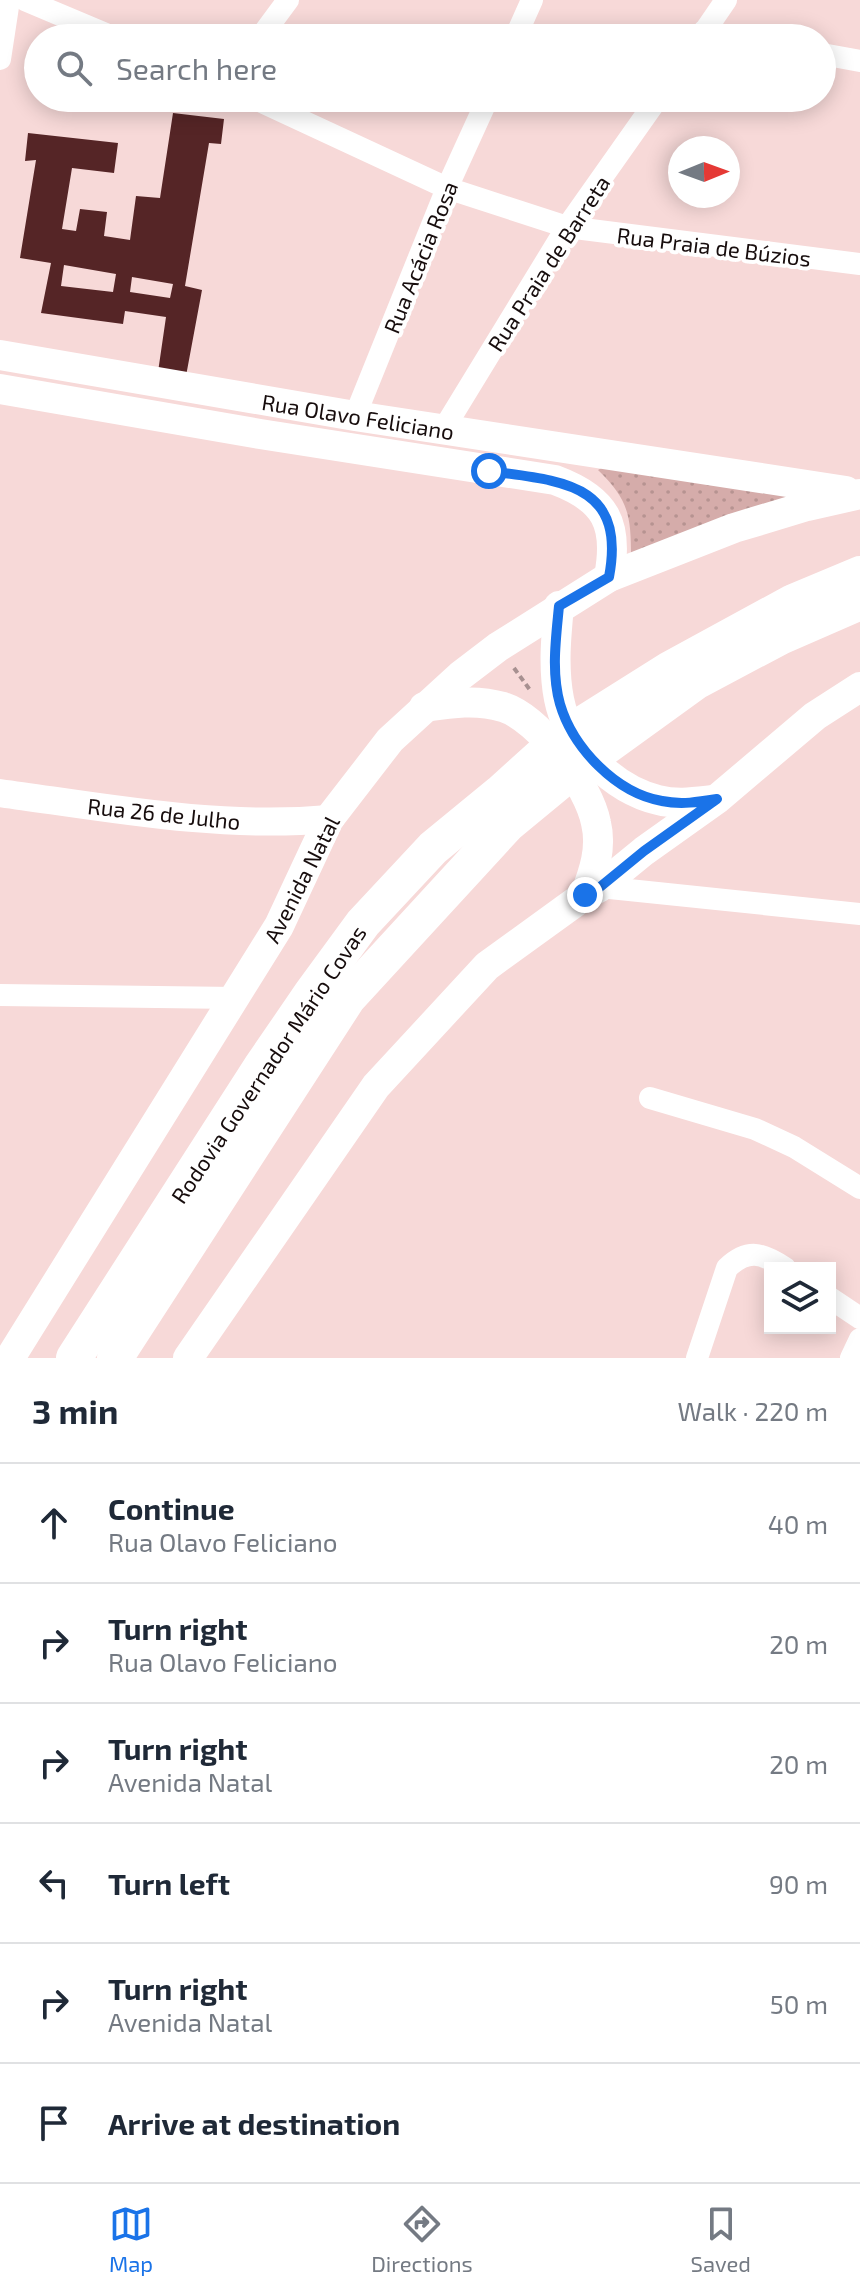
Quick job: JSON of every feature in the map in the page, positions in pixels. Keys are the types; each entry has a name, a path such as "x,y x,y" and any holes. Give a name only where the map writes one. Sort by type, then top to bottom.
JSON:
{"highway":[{"name":"Rodovia Governador Mário Covas","path":"115,1358 348,998 571,752 670,669 793,602 860,574"},
{"name":"Rodovia Governador Mário Covas","path":"74,1358 261,1067 363,923 433,848 500,793 571,752 780,637 860,602"}],"main road":[{"name":"Rua Olavo Feliciano","path":"0,355 355,416 860,493"},
{"name":"Rua Olavo Feliciano","path":"0,389 555,480 592,497 606,516 613,558 609,577"},
{"name":"Avenida Natal","path":"10,1358 279,926 329,819 390,740 424,707 498,647 609,577 734,528 860,493"},
{"path":"559,606 555,673 559,702 571,752 596,823 598,848 592,891"},
{"path":"188,1358 376,1086 487,966 717,799 815,716 860,687"},
{"path":"424,707 459,702 506,708 571,752 649,798 686,804 717,799"}],"street":[{"path":"0,59 9,0"},
{"path":"25,0 82,24"},
{"path":"270,24 288,0"},
{"path":"521,24 532,0"},
{"path":"710,24 726,0"},
{"path":"836,57 860,61"},
{"name":"Rua Praia de Búzios","path":"283,112 447,188 567,227 860,264"},
{"name":"Rua Acácia Rosa","path":"355,416 447,188 482,112"},
{"name":"Rua Praia de Barreta","path":"443,430 567,227 648,112"},
{"name":"Rua 26 de Julho","path":"0,793 225,820 282,823 329,819"},
{"path":"592,891 860,914"},
{"path":"0,995 236,998"},
{"path":"650,1098 755,1129 794,1147 860,1188"},
{"path":"697,1358 727,1268 737,1259 759,1254 774,1262"},
{"path":"836,1302 860,1318"},
{"path":"851,1358 860,1339"}],"shaded area":[{"path":"612,462 801,495 631,558 626,510 616,490 598,470"}],"building":[{"path":"173,113 224,119 221,144 209,143 185,286 202,290 186,376 158,372 166,317 125,311 123,324 41,313 51,263 20,258 36,160 25,161 28,133 118,143 114,173 72,168 62,229 76,231 80,209 107,212 104,236 130,240 136,196 160,198","holes":["64,265 116,274 113,292 61,286","132,277 173,284 170,298 130,292"]}],"route":[{"path":"489,471 555,480 574,487 592,497 606,516 613,558 609,577 559,606 555,673 559,702 572,731 591,758 638,794 686,804 717,799 585,895"}]}
